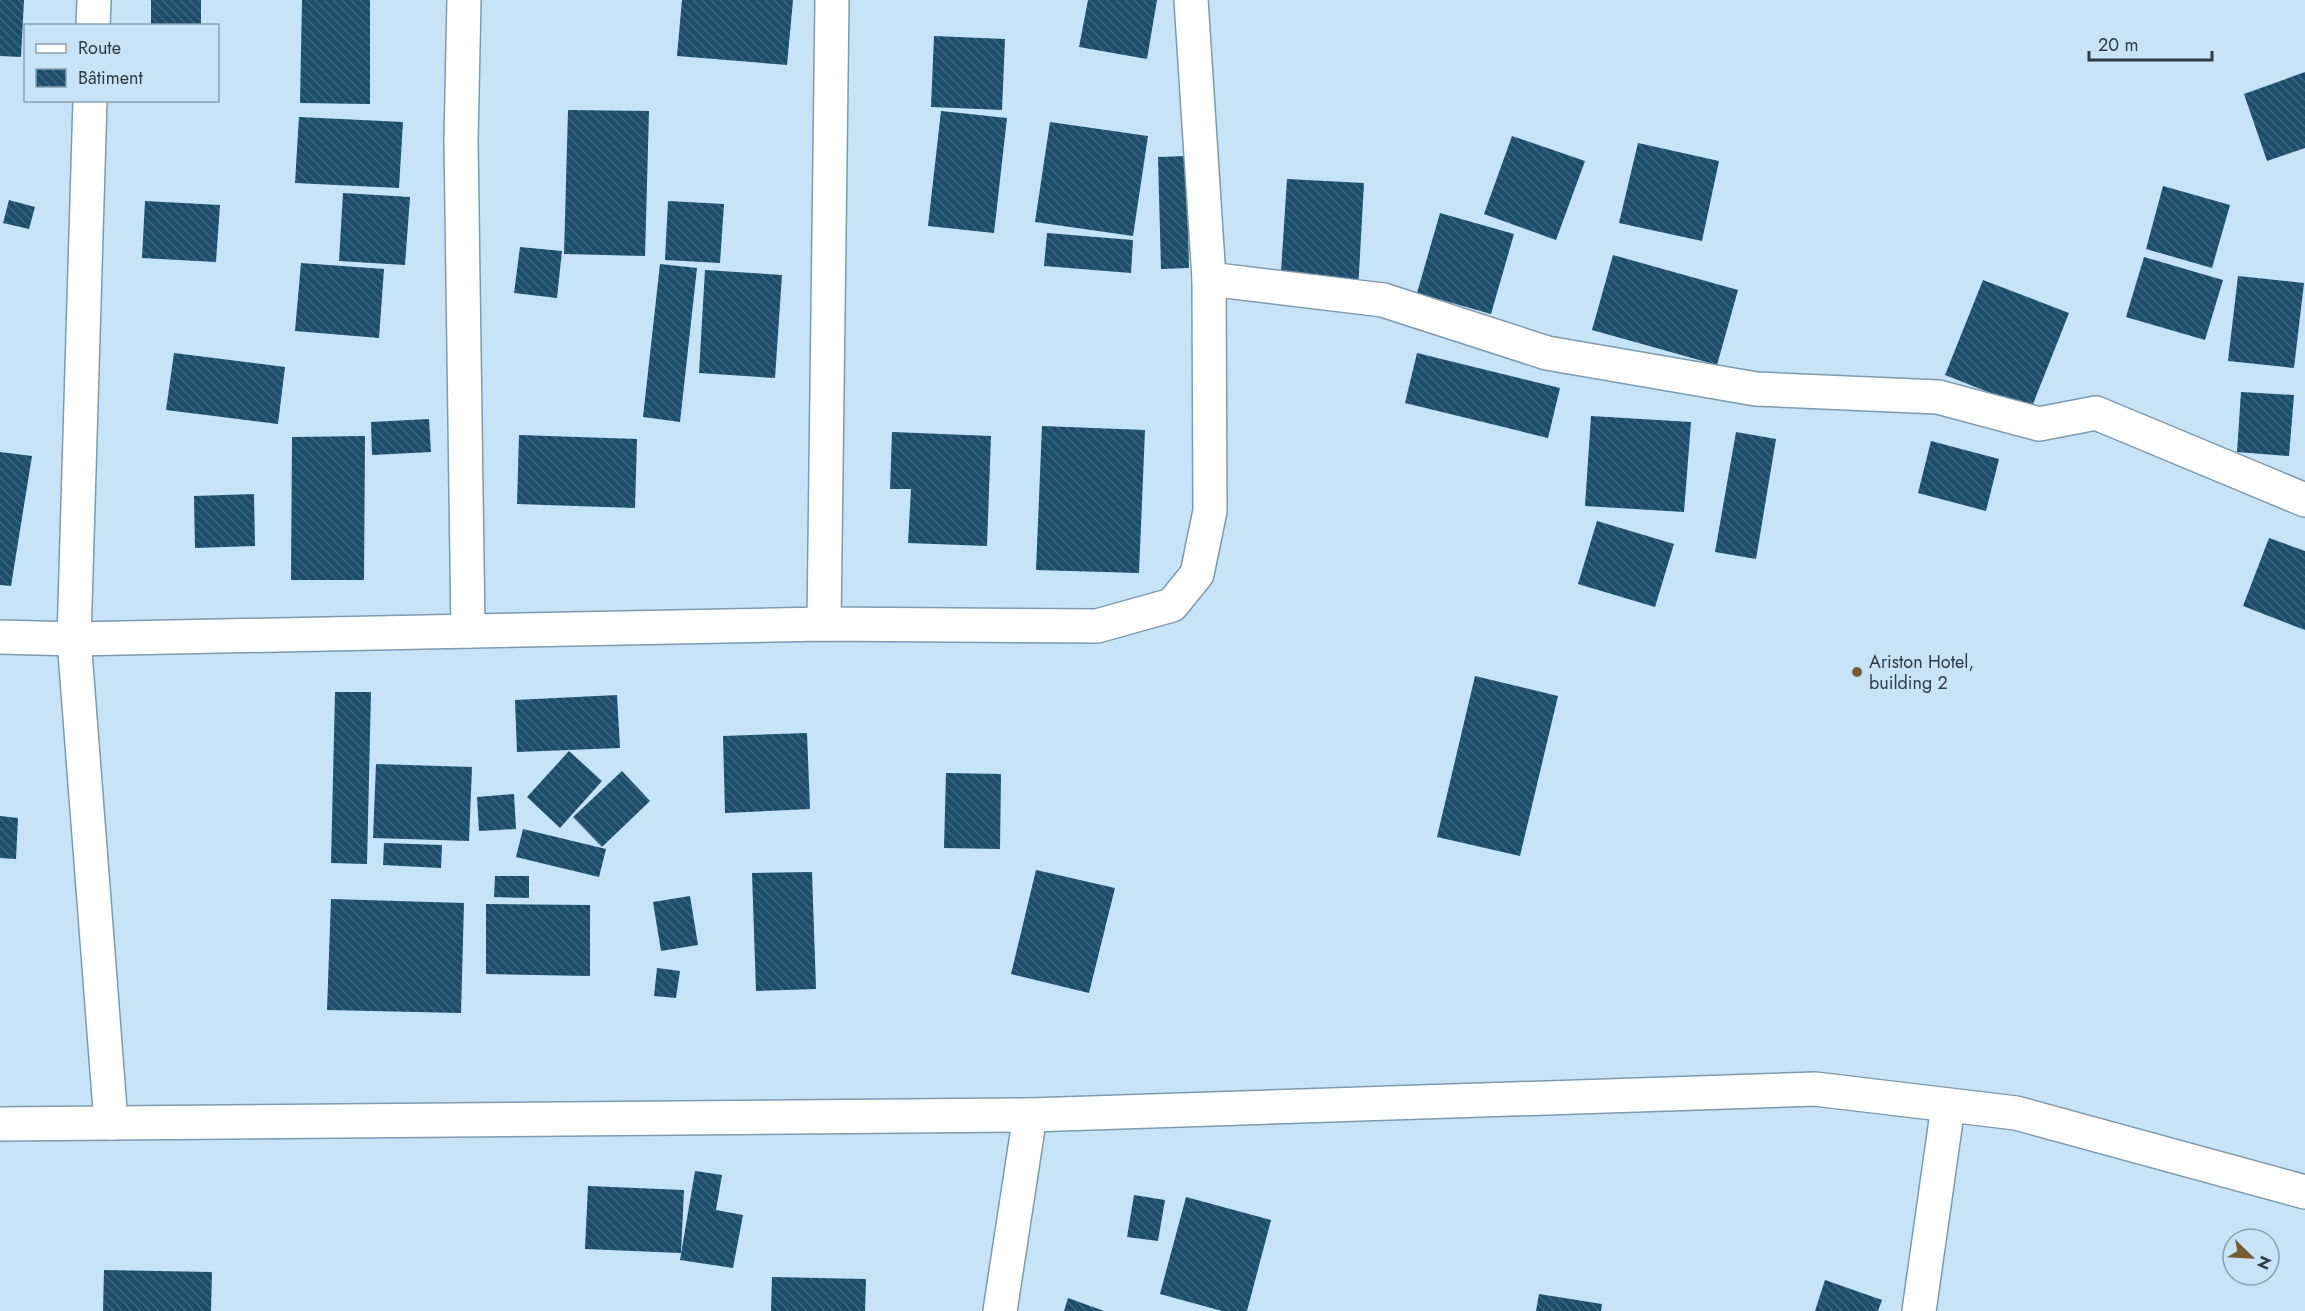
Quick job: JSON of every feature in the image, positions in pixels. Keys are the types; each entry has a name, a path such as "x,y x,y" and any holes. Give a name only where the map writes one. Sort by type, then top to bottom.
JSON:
{"street":[{"path":"93,0 93,24"},
{"path":"464,0 461,140 468,631"},
{"path":"824,624 832,0"},
{"path":"0,637 74,639 824,624 1097,626 1172,605 1197,574 1210,511 1209,279 1191,0"},
{"path":"90,102 74,639 111,1123"},
{"path":"1209,279 1383,300 1547,353 1756,389 1938,397 2039,424 2096,412 2305,500"},
{"path":"0,1124 1030,1115 1815,1089 2016,1113 2305,1192"},
{"path":"1919,1311 1948,1106"},
{"path":"1000,1311 1030,1115"}],"building":[{"path":"0,0 24,0 21,57 0,56"},
{"path":"151,0 201,0 201,24 151,24"},
{"path":"302,0 370,0 370,104 300,103"},
{"path":"682,0 793,0 787,65 677,56"},
{"path":"1088,0 1157,0 1147,59 1079,47"},
{"path":"934,36 1005,39 1002,110 931,107"},
{"path":"2305,72 2305,148 2267,161 2244,94"},
{"path":"568,110 649,111 645,256 564,254"},
{"path":"941,111 1007,118 994,233 928,226"},
{"path":"299,117 403,122 399,188 295,183"},
{"path":"1050,122 1148,136 1133,236 1035,222"},
{"path":"1512,136 1585,161 1556,240 1484,214"},
{"path":"1638,143 1719,161 1702,241 1619,223"},
{"path":"1186,156 1189,268 1161,269 1158,157"},
{"path":"1287,179 1364,183 1358,291 1280,287"},
{"path":"2163,186 2230,205 2212,268 2146,249"},
{"path":"343,193 410,197 405,265 339,261"},
{"path":"9,200 35,207 29,229 3,223"},
{"path":"145,201 220,205 216,262 142,258"},
{"path":"668,201 724,204 720,263 665,260"},
{"path":"1440,213 1514,234 1491,314 1417,293"},
{"path":"1047,233 1133,240 1131,273 1044,266"},
{"path":"520,247 562,251 557,298 514,293"},
{"path":"1613,255 1738,290 1717,365 1592,330"},
{"path":"2144,257 2223,280 2205,340 2126,317"},
{"path":"301,263 384,269 379,338 295,331"},
{"path":"660,264 697,268 680,422 643,417"},
{"path":"705,270 782,275 775,378 699,373"},
{"path":"2238,276 2304,283 2294,368 2228,361"},
{"path":"1983,280 2069,313 2031,409 1945,375"},
{"path":"174,353 285,367 278,424 166,410"},
{"path":"1417,353 1560,388 1548,438 1405,403"},
{"path":"2241,392 2294,395 2289,456 2237,452"},
{"path":"1591,416 1691,422 1684,512 1585,506"},
{"path":"429,419 431,452 372,455 371,422"},
{"path":"1042,426 1145,430 1139,573 1036,570"},
{"path":"892,432 991,436 987,546 908,543 911,489 890,489"},
{"path":"1736,432 1776,439 1756,559 1715,552"},
{"path":"519,435 637,439 635,508 517,504"},
{"path":"365,436 364,580 291,580 292,437"},
{"path":"1931,441 1999,459 1986,511 1918,493"},
{"path":"0,452 32,456 11,586 0,585"},
{"path":"254,494 255,546 195,548 194,496"},
{"path":"1597,521 1674,544 1655,607 1578,584"},
{"path":"2269,538 2305,551 2305,630 2243,606"},
{"path":"1475,676 1558,696 1520,856 1437,837"},
{"path":"335,692 371,692 367,864 331,863"},
{"path":"617,695 620,748 517,752 515,700"},
{"path":"807,733 810,809 725,813 723,736"},
{"path":"569,751 602,781 560,828 527,797"},
{"path":"376,764 472,767 469,841 373,838"},
{"path":"622,771 650,801 602,847 573,817"},
{"path":"946,773 1001,774 1000,849 944,848"},
{"path":"514,794 516,829 479,831 477,797"},
{"path":"0,816 18,818 16,859 0,858"},
{"path":"523,829 606,849 599,877 516,857"},
{"path":"384,843 442,845 441,868 383,865"},
{"path":"1036,870 1115,888 1089,993 1011,974"},
{"path":"812,872 816,989 756,991 752,873"},
{"path":"495,876 529,876 529,898 494,897"},
{"path":"690,896 698,945 661,951 653,902"},
{"path":"331,899 464,903 461,1013 327,1010"},
{"path":"486,904 590,905 590,976 486,974"},
{"path":"657,968 680,971 676,998 654,996"},
{"path":"695,1171 722,1175 716,1210 743,1215 733,1268 680,1260"},
{"path":"588,1186 684,1190 681,1253 585,1249"},
{"path":"1134,1195 1165,1200 1158,1241 1127,1237"},
{"path":"1186,1197 1271,1220 1247,1311 1222,1311 1160,1294"},
{"path":"104,1270 212,1272 211,1311 103,1311"},
{"path":"772,1277 866,1279 865,1311 771,1311"},
{"path":"1825,1280 1882,1300 1878,1311 1815,1311"},
{"path":"1539,1294 1602,1304 1601,1311 1536,1311"},
{"path":"1068,1298 1104,1311 1064,1311"}],"place":[{"name":"Ariston Hotel, building 2","path":"1857,672"}]}
